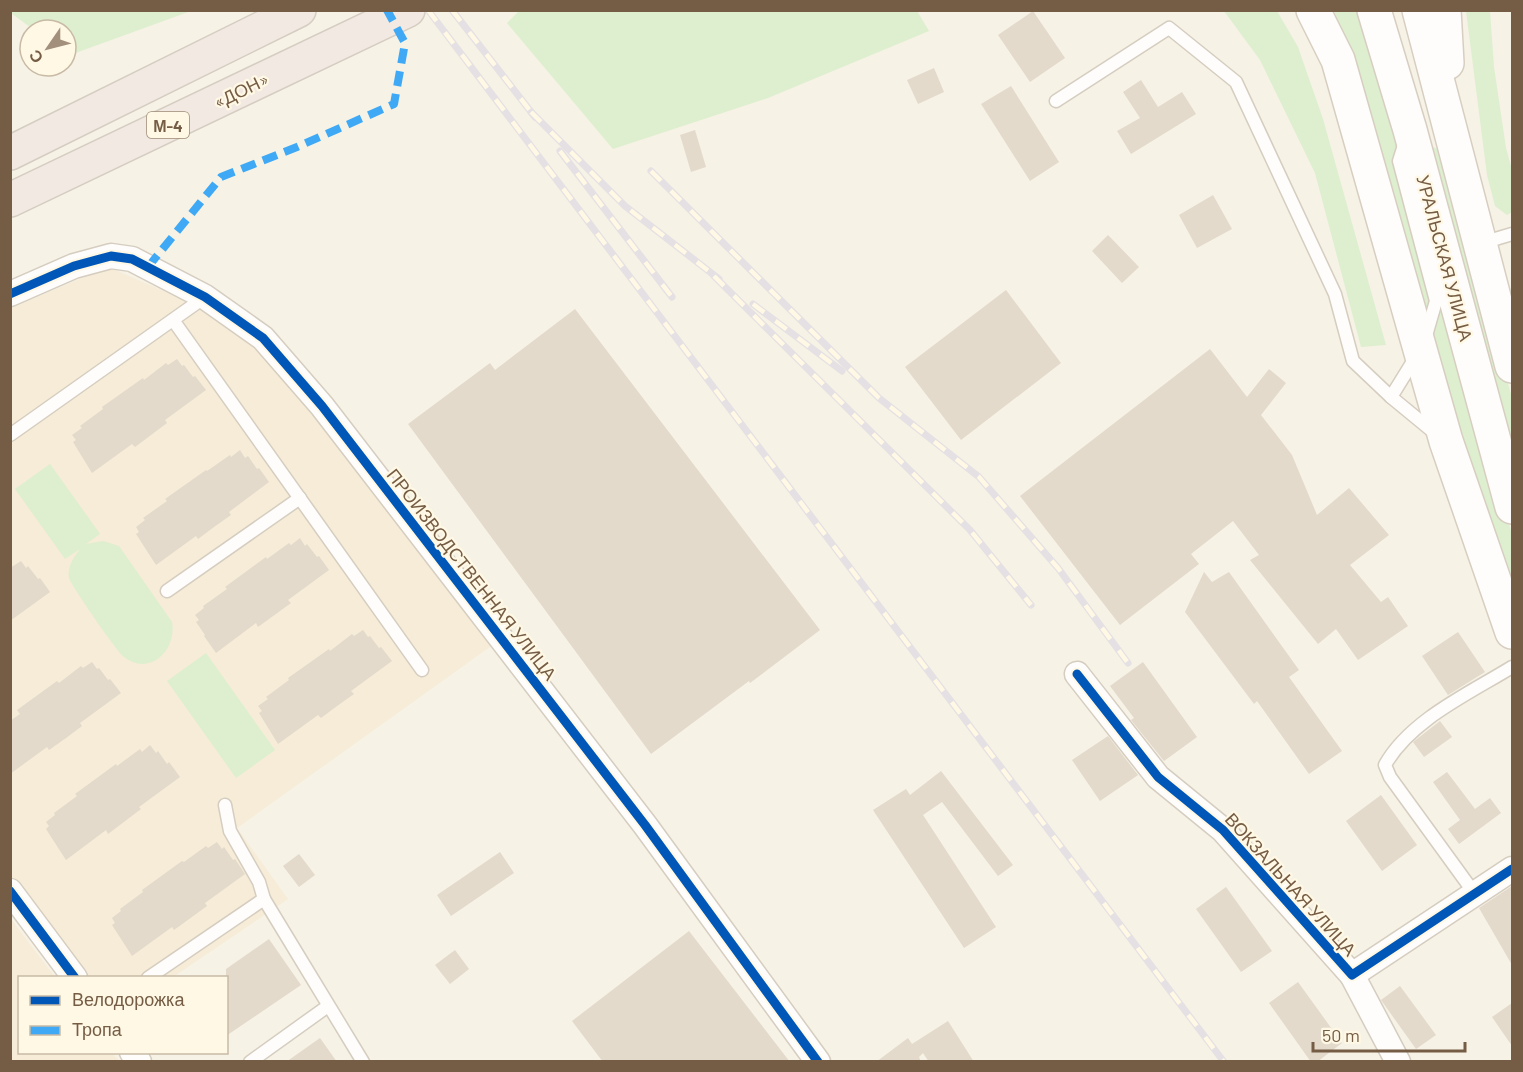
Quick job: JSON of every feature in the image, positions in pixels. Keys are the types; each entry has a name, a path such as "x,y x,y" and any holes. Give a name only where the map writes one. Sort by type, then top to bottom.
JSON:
{"highway":[{"name":"М-4","path":"10,153 299,10"},
{"name":"«ДОН»","path":"10,200 408,10"}],"main road":[{"path":"1313,10 1338,60 1446,441 1512,632"},
{"name":"УРАЛЬСКАЯ УЛИЦА","path":"1374,10 1410,130 1512,507"},
{"name":"УРАЛЬСКАЯ УЛИЦА","path":"1419,10 1512,366"},
{"path":"1444,10 1450,128"},
{"path":"1410,130 1414,115 1426,106 1434,106 1450,128"}],"street":[{"name":"ПРОИЗВОДСТВЕННАЯ УЛИЦА","path":"10,294 74,266 111,256 132,259 205,297 263,338 322,406 645,825 818,1062"},
{"name":"ВОКЗАЛЬНАЯ УЛИЦА","path":"1077,674 1158,777 1223,830 1352,975 1398,1062"},
{"name":"ВОКЗАЛЬНАЯ УЛИЦА","path":"1352,975 1512,869"},
{"path":"10,891 74,976"}],"lane":[{"path":"1056,101 1169,28 1236,82 1335,294 1353,361 1390,397 1446,441"},
{"path":"1390,397 1425,339 1436,301 1399,161 1410,130"},
{"path":"1479,243 1512,234"},
{"path":"10,435 205,297"},
{"path":"173,320 422,670"},
{"path":"167,591 300,498"},
{"path":"1475,894 1390,777 1385,765 1394,749 1434,715 1512,668"},
{"path":"225,805 230,831 260,882 264,899 363,1062"},
{"path":"151,976 264,899"},
{"path":"250,1062 328,1006"}],"shaded area":[{"path":"108,267 189,302 260,349 494,644 237,828 288,899 174,976 85,976 11,878 11,308"},
{"path":"10,918 54,976 18,976 18,1054 113,1054 119,1061 11,1061"}],"green space":[{"path":"11,10 191,10 78,52 78,18 18,18 11,13"},
{"path":"520,10 917,11 929,31 768,98 613,149 507,23"},
{"path":"1224,11 1277,11 1298,47 1323,119 1386,345 1361,347 1315,173 1260,60"},
{"path":"1324,11 1359,11 1388,88 1512,535 1512,599"},
{"path":"1466,11 1490,11 1494,67 1506,148 1512,170 1512,212 1507,215 1495,206 1487,175"},
{"path":"1420,141 1444,152 1512,398 1512,463"},
{"path":"50,464 100,534 86,544 103,541 119,546 172,622 170,642 160,658 143,664 124,657 77,593 69,578 70,566 80,549 65,559 15,489"},
{"path":"206,653 275,750 236,778 167,681"}],"building":[{"path":"1033,11 1065,58 1030,82 998,35"},
{"path":"934,68 944,92 918,104 907,80"},
{"path":"1141,80 1158,107 1182,92 1196,114 1131,154 1117,131 1140,118 1123,92"},
{"path":"1011,86 1059,162 1030,181 981,104"},
{"path":"695,130 706,167 691,172 680,135"},
{"path":"1213,195 1232,229 1197,248 1179,215"},
{"path":"1108,235 1139,267 1122,283 1092,251"},
{"path":"1006,290 1061,363 961,440 905,367"},
{"path":"575,309 820,630 651,754 408,424 490,363 495,370"},
{"path":"1210,349 1247,397 1269,369 1286,383 1261,415 1292,455 1317,515 1349,488 1389,535 1350,565 1381,602 1388,597 1408,626 1358,660 1336,629 1318,644 1250,560 1259,555 1233,521 1191,554 1199,564 1120,625 1020,496"},
{"path":"177,359 206,390 165,420 167,423 135,447 132,444 92,473 73,442 76,440 72,435 103,409 102,407 166,363 168,365"},
{"path":"240,450 245,458 248,456 257,469 259,468 269,482 229,512 231,515 198,539 196,536 156,565 136,534 139,532 136,527 145,520 143,518 167,501 165,499 206,470"},
{"path":"300,538 305,546 307,544 317,557 319,556 329,570 288,600 291,603 258,627 256,623 216,653 196,622 199,620 195,615 204,608 203,606 227,589 225,587 266,557 267,559"},
{"path":"21,561 38,579 40,578 50,592 10,621 10,568"},
{"path":"1204,572 1212,582 1229,572 1299,670 1289,677 1342,751 1309,774 1257,701 1254,704 1185,612"},
{"path":"363,630 392,661 351,691 354,694 321,718 318,715 278,744 259,713 262,711 258,706 289,680 288,678 352,634 354,636"},
{"path":"1458,632 1485,672 1448,695 1422,656"},
{"path":"92,662 121,693 80,723 82,726 66,738 49,750 47,747 10,774 10,721 20,714 17,710 57,681 59,683 81,666 83,668"},
{"path":"1143,662 1197,737 1164,761 1131,720 1134,718 1110,686"},
{"path":"1440,721 1452,737 1424,757 1413,742"},
{"path":"1108,736 1138,775 1100,801 1072,760"},
{"path":"150,745 156,753 158,751 167,764 169,762 180,777 139,807 141,809 108,834 106,830 66,860 46,829 49,826 46,822 77,796 75,794 116,764 117,766 140,749 142,752"},
{"path":"941,771 1013,865 998,876 942,802 923,815 996,927 964,948 873,810 906,789 910,795"},
{"path":"1447,772 1475,809 1490,798 1501,813 1459,844 1448,829 1460,820 1433,782"},
{"path":"1381,795 1417,845 1382,871 1346,821"},
{"path":"217,842 222,849 224,847 233,860 235,859 245,874 205,903 207,906 174,930 172,927 132,956 112,925 115,923 112,918 143,892 142,890 182,861 184,862 206,846 208,848"},
{"path":"500,852 514,873 451,916 437,895"},
{"path":"299,854 315,875 299,887 283,866"},
{"path":"1512,886 1512,965 1479,908"},
{"path":"1226,887 1272,951 1241,972 1196,909"},
{"path":"689,931 790,1062 603,1062 572,1021"},
{"path":"269,939 301,985 228,1035 226,969"},
{"path":"455,950 469,969 450,984 435,965"},
{"path":"1298,982 1342,1043 1317,1062 1311,1062 1269,1003"},
{"path":"1400,986 1436,1035 1416,1049 1381,1000"},
{"path":"1512,1003 1512,1046 1492,1017"},
{"path":"948,1021 974,1062 929,1062 923,1053 919,1057 921,1062 876,1062 908,1038 912,1044"},
{"path":"320,1038 337,1062 286,1062"}],"railway":[{"path":"428,10 1224,1062"},
{"path":"452,10 535,117"},
{"path":"531,112 625,206 719,279"},
{"path":"560,151 672,297"},
{"path":"651,171 879,398 979,477 1058,568 1128,663"},
{"path":"714,276 970,530 1031,605"},
{"path":"753,304 842,371"}],"marked path":[{"path":"148,267 221,177 297,147 394,104 405,43 387,10"}],"cycle path":[{"path":"10,294 74,266 111,256 132,259 205,297 263,338 322,406 645,825 818,1062"},
{"path":"1077,674 1158,777 1223,830 1352,975 1512,869"},
{"path":"10,891 74,976"}]}
